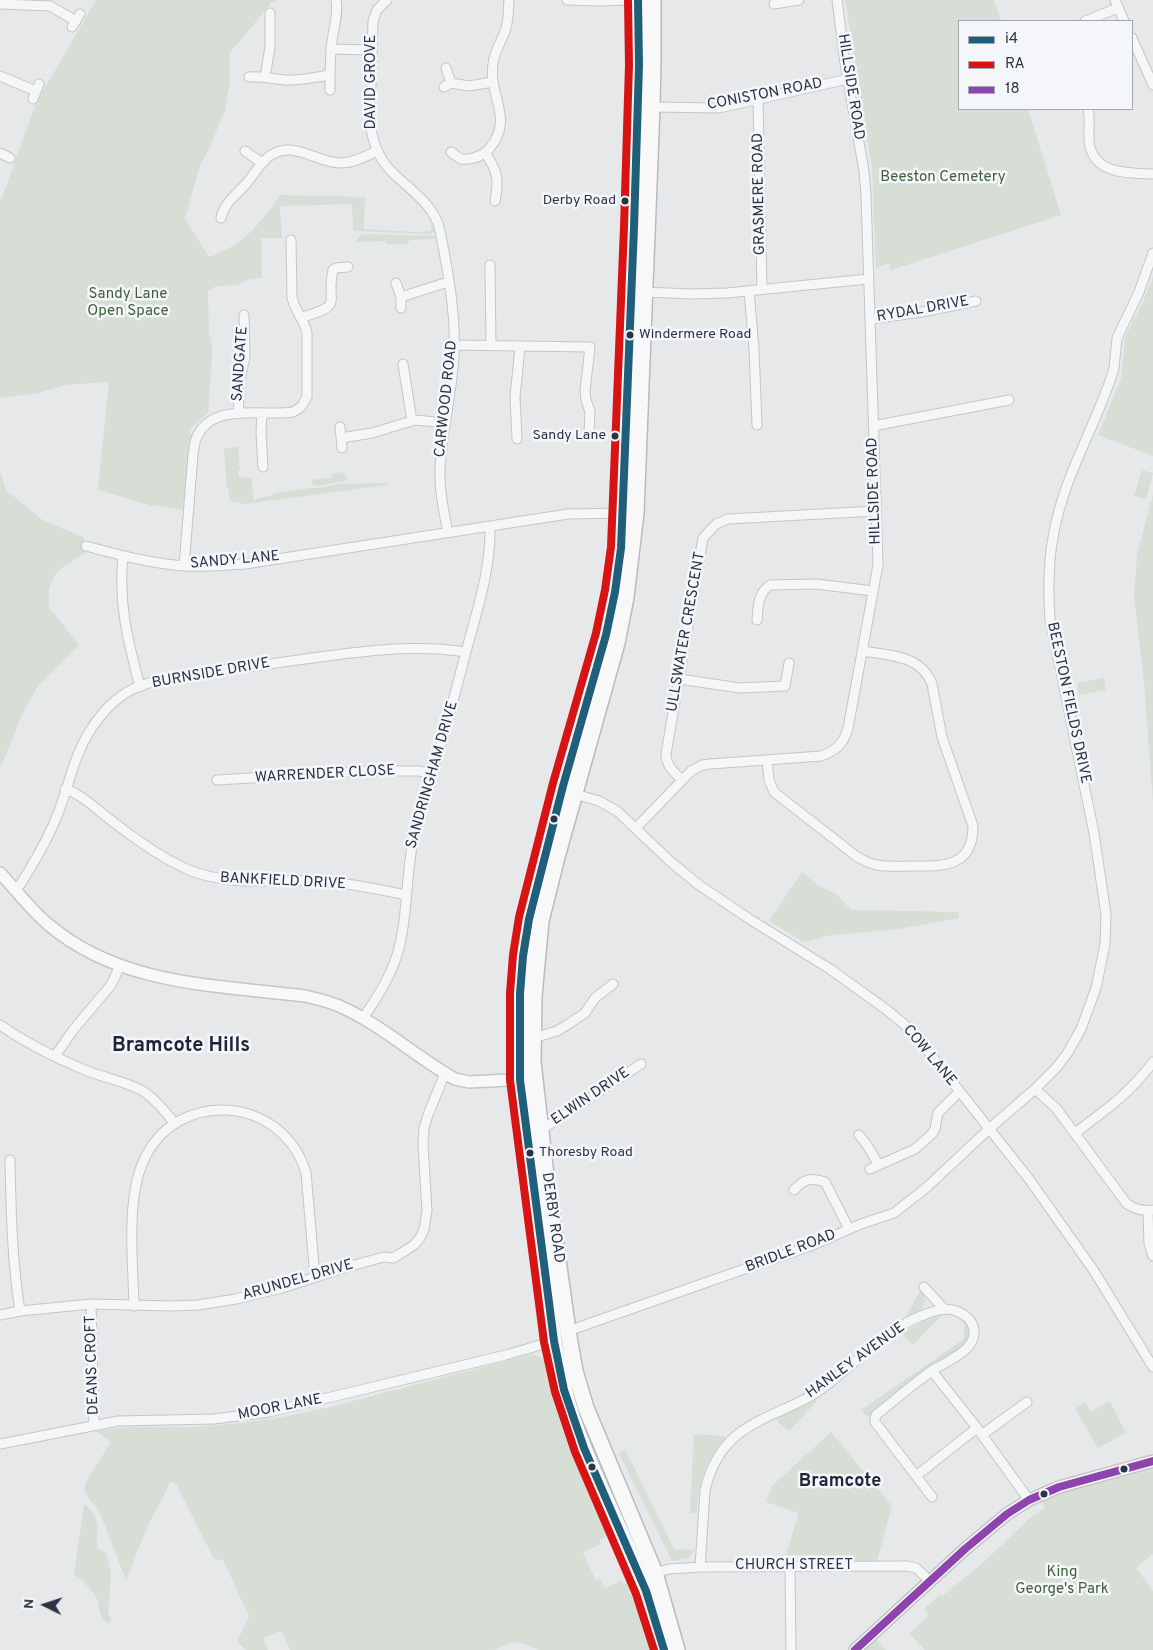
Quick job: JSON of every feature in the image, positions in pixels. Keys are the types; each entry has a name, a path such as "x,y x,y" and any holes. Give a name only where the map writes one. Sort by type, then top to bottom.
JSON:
{"highway":[{"name":"DERBY ROAD","path":"638,0 639,65 621,548 615,592 606,635 563,786 529,919 523,956 520,994 554,1341 562,1382 574,1419 643,1583 664,1650"},
{"name":"DERBY ROAD","path":"653,0 652,107 633,550 617,643 541,921 535,972 533,1038 527,1079 541,1130 575,1371 586,1408 655,1573 677,1650"}],"street":[{"path":"330,90 332,35 337,13 336,0"},
{"name":"DAVID GROVE","path":"387,0 376,10 373,21 371,131 377,151 389,169 423,200 432,211 440,235"},
{"path":"451,152 461,159 471,159 485,153 497,138 501,117 493,82 492,65 508,20 508,0"},
{"path":"567,0 598,2 629,0"},
{"path":"774,4 799,0"},
{"name":"HILLSIDE ROAD","path":"636,828 691,771 702,765 830,754 841,744 848,728 878,565 866,195 864,171 837,0"},
{"path":"0,4 50,6 76,21"},
{"path":"1088,20 1116,4 1124,20"},
{"path":"265,77 270,47 267,19"},
{"path":"1133,40 1153,85"},
{"path":"331,49 372,50"},
{"path":"446,68 448,85 468,86 493,82"},
{"path":"249,77 300,80 330,75"},
{"path":"0,76 36,92"},
{"name":"CONISTON ROAD","path":"652,107 719,108 848,79"},
{"name":"GRASMERE ROAD","path":"758,99 762,289"},
{"path":"1092,114 1090,148 1094,156 1102,164 1117,172 1153,174"},
{"path":"219,211 272,154 287,149 329,162 343,164 359,160 377,151"},
{"path":"246,151 262,163"},
{"path":"0,152 10,158"},
{"path":"485,153 498,179 495,202"},
{"path":"459,169 461,159"},
{"path":"486,189 497,191"},
{"name":"CARWOOD ROAD","path":"440,235 454,325 450,395 440,474 448,533"},
{"path":"184,566 195,440 204,427 212,420 225,414 293,412 301,408 307,398 307,333 302,317 294,306 292,297 291,240"},
{"name":"BEESTON FIELDS DRIVE","path":"989,1129 1035,1089 1067,1054 1086,1016 1099,975 1105,944 1106,914 1094,833 1050,619 1048,596 1050,555 1060,508 1111,378 1117,338 1139,292 1153,253"},
{"path":"490,265 491,346"},
{"path":"302,317 324,311 329,306 332,298 332,270 348,267"},
{"path":"645,292 690,294 749,291 868,279"},
{"path":"401,297 448,282"},
{"path":"396,284 401,297 400,308"},
{"path":"749,291 754,349 756,425"},
{"name":"RYDAL DRIVE","path":"870,319 922,312 976,301"},
{"name":"SANDGATE","path":"238,414 238,388 245,357 244,315"},
{"path":"454,345 520,347 594,346 585,391 590,412 589,433"},
{"path":"516,440 511,426 520,347"},
{"path":"403,364 412,421"},
{"path":"996,392 998,402"},
{"path":"873,426 1008,400"},
{"path":"262,413 263,467"},
{"path":"341,438 372,433 412,421 428,420 446,423"},
{"path":"578,423 589,423"},
{"path":"340,427 342,448"},
{"name":"ULLSWATER CRESCENT","path":"682,780 669,766 666,754 703,538 716,524 728,519 876,511"},
{"name":"SANDY LANE","path":"86,546 123,556 184,566 213,566 245,564 568,514 623,513"},
{"name":"SANDRINGHAM DRIVE","path":"363,1018 378,996 394,963 401,937 410,855 486,576 491,546 490,526"},
{"path":"123,556 120,581 122,606 140,687"},
{"path":"757,620 761,594 770,586 806,583 873,591"},
{"name":"BURNSIDE DRIVE","path":"16,891 38,856 50,831 82,744 99,718 119,699 140,687 194,674 381,650 431,649 466,652"},
{"path":"767,760 769,780 774,792 867,863 878,866 947,865 964,854 972,842 973,826 942,736 930,678 921,667 910,660 862,651"},
{"path":"679,679 740,688 785,686 789,663"},
{"name":"WARRENDER CLOSE","path":"216,780 368,771 418,771 433,774"},
{"name":"BANKFIELD DRIVE","path":"65,789 78,794 122,828 163,856 188,870 214,878 239,881 323,881 406,895"},
{"name":"COW LANE","path":"575,794 610,807 699,885 830,969 886,1010 916,1036 1029,1180 1087,1260 1153,1367"},
{"path":"0,872 36,913 58,932 90,953 120,966 172,981 305,996 339,1006 363,1018 455,1079 469,1082 527,1079"},
{"path":"55,1056 74,1029 111,985 120,966"},
{"path":"533,1038 557,1031 570,1023 584,1013 595,998 613,984"},
{"path":"0,1025 55,1056 142,1091 160,1106 175,1124"},
{"path":"1075,1133 1118,1101 1140,1079 1153,1062"},
{"name":"ELWIN DRIVE","path":"541,1130 641,1064"},
{"name":"ARUNDEL DRIVE","path":"0,1315 20,1311 91,1304 134,1306 198,1305 236,1299 276,1290 347,1266 384,1257 393,1258 408,1250 420,1238 424,1229 426,1211 424,1128 445,1073"},
{"path":"1035,1089 1056,1108 1127,1204 1134,1208 1150,1211 1148,1244 1153,1256"},
{"path":"858,1134 874,1167 915,1149 932,1134 935,1129 938,1113 959,1092"},
{"path":"134,1306 133,1221 136,1184 143,1161 162,1134 175,1124 206,1111 229,1110 245,1112 259,1117 285,1136 298,1154 306,1173 315,1277"},
{"name":"BRIDLE ROAD","path":"568,1331 813,1245 849,1229 894,1213 906,1205 989,1129"},
{"path":"10,1160 11,1219 15,1277 20,1311"},
{"path":"794,1190 807,1179 818,1179 825,1182 849,1229"},
{"path":"924,1287 944,1309 957,1311 968,1318 974,1328 974,1338 965,1349 932,1371 876,1415 875,1422 932,1497"},
{"name":"DEANS CROFT","path":"91,1304 94,1426"},
{"name":"HANLEY AVENUE","path":"700,1567 704,1490 719,1456 736,1436 753,1425 814,1394 895,1330 922,1315 944,1309"},
{"name":"MOOR LANE","path":"0,1444 129,1420 214,1419 268,1412 497,1357 554,1341"},
{"path":"932,1371 980,1431 1030,1500"},
{"path":"916,1476 980,1431 1027,1402"},
{"path":"855,1650 996,1522 1030,1500 1059,1487 1153,1461"},
{"name":"CHURCH STREET","path":"655,1573 669,1569 700,1567 907,1566 916,1568 930,1581"},
{"path":"790,1567 791,1650"}],"green space":[{"name":"Sandy Lane Open Space","path":"96,0 278,0 272,2 229,54 230,82 225,111 200,165 185,219 209,257 242,240 258,224 280,195 365,197 364,229 431,231 431,223 434,231 429,234 356,231 353,230 352,204 280,206 282,238 261,238 262,278 250,279 237,285 216,286 208,291 209,336 211,337 212,355 208,413 192,427 190,432 193,437 184,510 149,505 98,490 109,382 65,385 38,393 0,398 0,203 36,103"},
{"name":"Beeston Cemetery","path":"845,0 994,0 1001,20 958,20 958,110 1028,110 1061,215 891,270 889,263 876,268 872,167"},
{"path":"362,234 435,236 435,239 410,240 407,244 387,244 385,241 355,242"},
{"path":"1153,276 1153,456 1098,435 1121,379 1125,337 1143,302"},
{"path":"238,447 239,478 251,477 254,500 278,493 338,484 385,483 387,485 245,504 230,501 227,488 224,448"},
{"path":"0,469 6,490 41,519 83,537 85,553 56,573 49,589 49,607 79,645 37,687 20,719 2,765 0,763"},
{"path":"1142,470 1153,473 1146,499 1134,496"},
{"path":"344,472 347,479 345,481 318,486 312,484 311,480 332,478 331,474"},
{"path":"1153,494 1153,802 1144,681 1134,597 1137,555"},
{"path":"1104,678 1106,690 1079,695 1077,683"},
{"path":"802,872 820,887 835,893 851,910 958,912 959,918 900,929 832,935 804,942 769,921"},
{"path":"921,1288 925,1293 924,1304 917,1313 905,1320 905,1319"},
{"path":"957,1314 970,1325 970,1339 867,1417 861,1410 964,1339 964,1323"},
{"path":"942,1315 913,1345 901,1333 924,1321"},
{"path":"533,1354 545,1362 569,1432 610,1525 608,1530 610,1535 599,1540 601,1544 583,1552 596,1581 600,1579 605,1588 620,1581 625,1584 627,1583 653,1650 539,1650 517,1642 495,1650 290,1650 282,1631 263,1638 268,1650 246,1650 237,1642 249,1616 223,1560 214,1559 176,1484 171,1481 148,1525 126,1580 100,1513 84,1491 87,1480 111,1442 96,1431 132,1427 194,1427 283,1417 330,1407"},
{"path":"816,1400 789,1431 777,1421 777,1419"},
{"path":"1110,1401 1126,1433 1098,1448 1075,1409 1085,1402 1091,1412"},
{"path":"831,1432 892,1506 877,1561 835,1560 833,1556 786,1555 799,1513 766,1502 772,1486"},
{"path":"694,1434 725,1436 725,1438 707,1464 701,1482 697,1513 690,1513"},
{"path":"625,1449 674,1549 695,1550 688,1558 672,1561 619,1453"},
{"name":"King George's Park","path":"1153,1467 1153,1554 1136,1568 1153,1591 1153,1650 925,1650 909,1634 929,1615 924,1609 940,1594 942,1596 983,1563 1031,1517 1045,1508 1041,1500"},
{"path":"84,1504 96,1518 97,1548 106,1553 111,1574 108,1614 112,1620 108,1623 100,1614 95,1595 74,1574"},
{"path":"643,1599 657,1650 638,1601"},
{"path":"875,1638 886,1650 863,1650"}],"transit line":[{"name":"RA","path":"628,0 629,65 624,227 611,547 596,633 553,783 519,917 510,993 510,1080 544,1342 555,1392 575,1452 636,1594 654,1650"},
{"name":"i4","path":"638,0 639,65 634,227 621,548 615,592 606,635 563,786 529,919 523,956 520,994 520,1080 554,1341 564,1390 584,1448 646,1591 664,1650"},
{"name":"18","path":"855,1650 965,1549 1007,1514 1029,1500 1059,1487 1153,1461"}],"place":[{"name":"Derby Road","path":"625,201"},
{"name":"Windermere Road","path":"630,335"},
{"name":"Sandy Lane","path":"615,436"},
{"name":"Thoresby Road","path":"530,1153"}],"district":[{"name":"Bramcote Hills","path":"181,1047"},
{"name":"Bramcote","path":"840,1482"}]}
